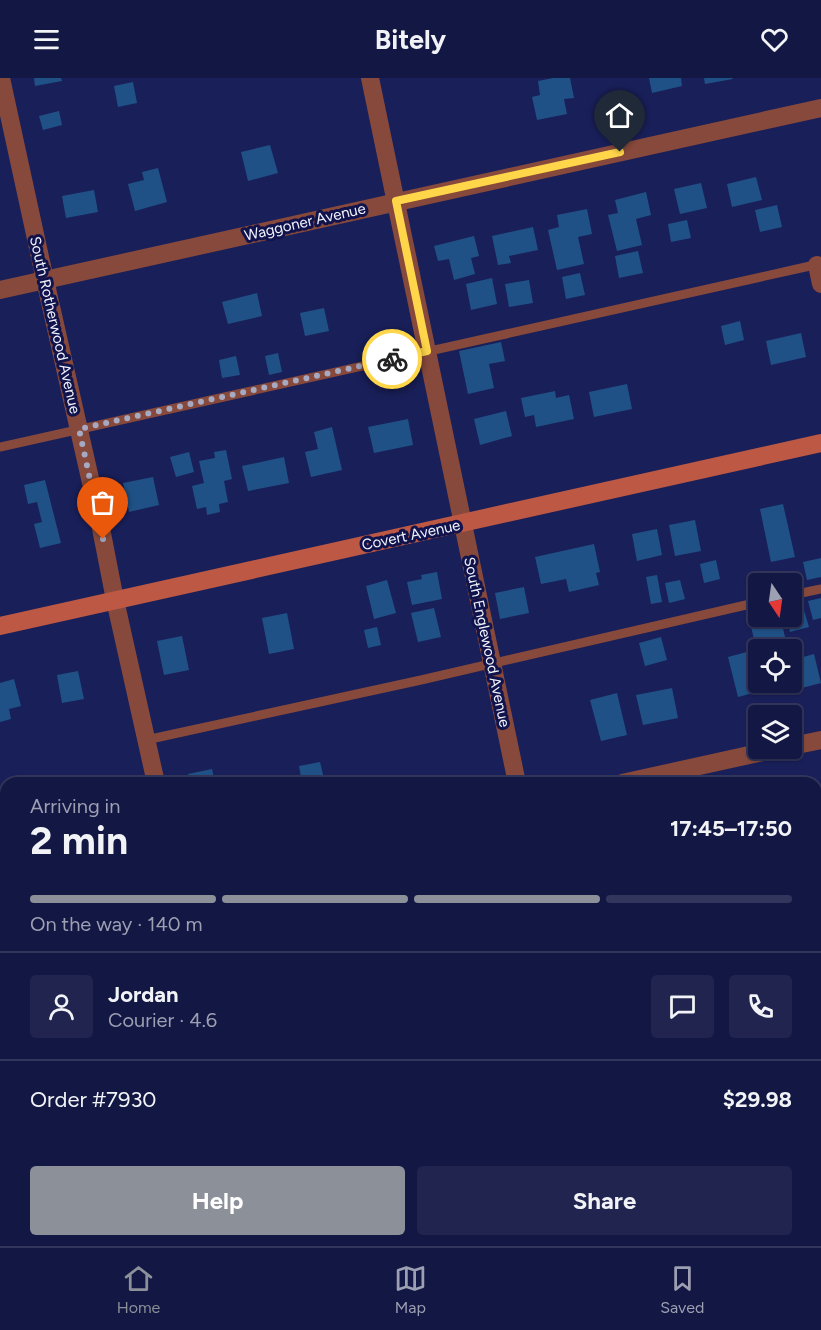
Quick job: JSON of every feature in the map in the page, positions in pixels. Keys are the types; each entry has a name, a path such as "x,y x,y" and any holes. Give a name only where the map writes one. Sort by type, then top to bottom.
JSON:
{"main road":[{"name":"Covert Avenue","path":"0,626 821,444"}],"street":[{"name":"South Rotherwood Avenue","path":"1,78 155,777"},
{"name":"South Englewood Avenue","path":"370,78 516,777"},
{"name":"Waggoner Avenue","path":"0,290 821,108"},
{"path":"819,264 821,284"},
{"path":"802,744 821,740"},
{"path":"649,777 748,755"}],"lane":[{"path":"0,447 819,264"},
{"path":"802,592 821,589"},
{"path":"146,740 492,664 748,604"}],"building":[{"path":"34,78 61,78 62,81 35,86"},
{"path":"570,78 574,98 564,99 567,114 537,120 532,97 540,95 538,81"},
{"path":"649,78 681,78 682,86 652,93"},
{"path":"704,78 732,78 733,79 705,84"},
{"path":"133,82 137,103 118,107 114,86"},
{"path":"59,111 62,125 43,130 39,116"},
{"path":"270,145 278,173 248,181 241,152"},
{"path":"158,168 167,202 135,211 128,184 144,180 142,172"},
{"path":"756,177 762,200 732,207 727,184"},
{"path":"701,183 707,208 680,214 674,189"},
{"path":"94,190 98,212 66,218 62,196"},
{"path":"646,192 651,215 636,219 642,245 617,251 608,215 618,213 615,200"},
{"path":"777,205 782,227 760,232 755,210"},
{"path":"587,209 592,234 578,237 584,264 557,270 548,230 559,227 557,215"},
{"path":"687,220 691,238 671,242 668,224"},
{"path":"533,227 538,250 509,256 511,263 498,265 492,236"},
{"path":"474,236 479,256 471,258 475,274 454,280 449,259 438,261 434,246"},
{"path":"638,251 643,273 619,278 615,256"},
{"path":"580,273 585,295 566,299 562,277"},
{"path":"492,278 497,304 471,310 466,284"},
{"path":"529,280 533,303 509,307 505,284"},
{"path":"257,293 262,316 228,324 222,302"},
{"path":"324,308 329,331 305,336 300,313"},
{"path":"740,321 744,340 725,345 721,326"},
{"path":"801,333 806,357 771,365 766,341"},
{"path":"501,342 505,361 489,364 494,388 468,394 459,351"},
{"path":"278,353 282,372 269,375 265,356"},
{"path":"236,356 240,375 222,378 219,360"},
{"path":"627,384 632,409 594,417 589,392"},
{"path":"555,391 556,398 569,395 574,419 536,427 534,415 525,417 521,398"},
{"path":"506,411 512,436 480,445 474,419"},
{"path":"408,419 413,445 374,453 368,427"},
{"path":"332,427 342,470 311,477 305,452 318,449 314,432"},
{"path":"226,450 232,479 224,481 228,502 219,504 220,512 207,515 206,507 197,509 192,486 204,483 199,461 215,458 214,452"},
{"path":"189,452 194,472 176,477 170,457"},
{"path":"284,457 289,483 248,491 242,466"},
{"path":"153,477 159,505 129,512 123,483"},
{"path":"45,480 61,543 40,548 34,524 42,522 37,502 28,504 24,485"},
{"path":"783,504 795,557 771,562 760,509"},
{"path":"695,520 701,551 675,556 669,525"},
{"path":"657,529 662,555 637,561 632,534"},
{"path":"594,544 600,572 596,573 599,585 569,592 566,579 541,584 535,557"},
{"path":"821,558 821,577 807,580 803,562"},
{"path":"716,560 720,579 704,583 700,564"},
{"path":"437,572 442,599 412,605 407,582 422,579 421,575"},
{"path":"657,575 662,602 651,604 646,577"},
{"path":"387,580 396,613 374,619 366,586"},
{"path":"680,580 685,599 669,603 665,583"},
{"path":"524,587 529,613 500,619 495,593"},
{"path":"821,598 821,618 813,620 808,601"},
{"path":"802,607 809,627 790,632 789,627 802,627"},
{"path":"434,608 441,637 418,642 411,613"},
{"path":"287,613 294,649 269,654 262,618"},
{"path":"377,627 381,645 368,648 364,630"},
{"path":"751,627 783,627 786,639 754,639"},
{"path":"182,636 189,670 164,675 157,641"},
{"path":"661,637 667,660 645,666 639,643"},
{"path":"748,652 748,693 753,693 738,697 728,657"},
{"path":"814,654 821,683 802,688 802,657"},
{"path":"78,671 84,699 62,703 57,675"},
{"path":"14,679 21,706 9,709 11,719 0,722 0,683"},
{"path":"672,688 678,718 643,725 636,695"},
{"path":"617,693 627,735 601,741 590,700"},
{"path":"320,762 324,777 301,777 299,766"},
{"path":"212,769 214,777 189,777 188,774"}],"way so far":[{"path":"103,539 79,429 392,359"}],"route":[{"path":"392,359 427,351 396,201 620,152"}]}
